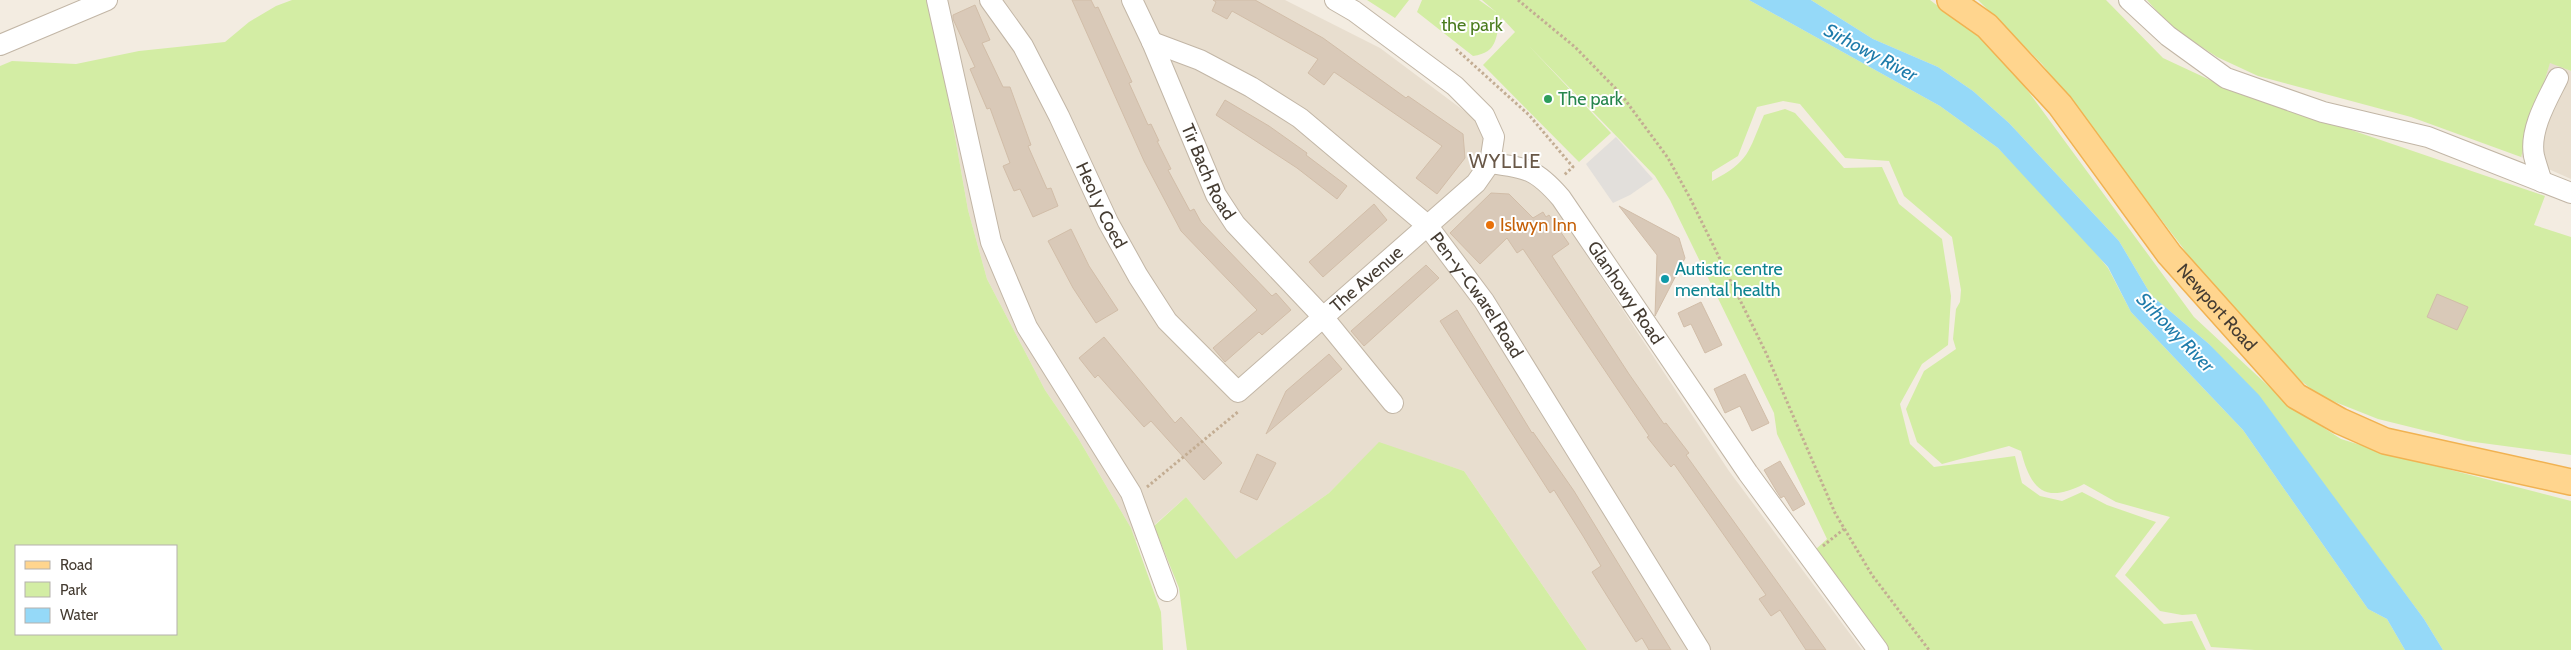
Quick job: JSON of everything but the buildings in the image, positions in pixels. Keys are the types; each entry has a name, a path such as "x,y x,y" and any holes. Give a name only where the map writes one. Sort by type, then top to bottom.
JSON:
{"main road":[{"name":"Newport Road","path":"1950,0 1986,26 2060,105 2169,254 2296,396 2340,421 2385,441 2571,482"}],"street":[{"path":"0,45 107,0"},
{"path":"937,0 991,242 1027,327 1133,498 1167,591"},
{"name":"Heol y Coed","path":"990,0 1023,46 1062,121 1108,222 1138,276 1167,321 1241,400"},
{"name":"Tir Bach Road","path":"1132,0 1152,42 1216,195 1235,224 1323,317 1393,403"},
{"path":"1335,0 1354,11 1455,86 1484,115 1494,137 1490,163"},
{"path":"2129,0 2168,36 2226,78 2323,112 2428,137 2571,193"},
{"name":"Pen-y-Cwarel Road","path":"1152,42 1200,60 1251,87 1300,118 1427,225 1484,301 1700,650"},
{"path":"2542,182 2534,154 2534,137 2546,103 2558,78"},
{"name":"The Avenue","path":"1241,400 1323,317 1476,183 1490,163"},
{"name":"Glanhowy Road","path":"1490,163 1523,168 1544,178 1551,186 1731,449 1878,650"}],"path":[{"path":"1518,0 1576,47 1620,93 1668,158 1690,198 1766,353 1835,513 1872,575 1929,650"},
{"path":"1456,49 1529,115 1573,167 1551,186"},
{"path":"1133,498 1241,400"},
{"path":"1809,557 1844,529"}],"shaded area":[{"path":"929,0 1285,0 1380,48 1471,116 1554,206 1729,471 1862,650 1587,650 1464,471 1379,443 1329,493 1235,560 1186,497 1136,541 1131,528 1078,438 1045,390 987,279 968,210 934,18"},
{"path":"2550,62 2571,71 2571,179 2521,157"},
{"path":"1616,137 1653,179 1630,195 1613,203 1586,164"}],"green space":[{"path":"292,0 929,0 934,18 968,210 987,279 1045,390 1078,438 1131,528 1161,612 1163,650 0,650 0,66 12,61 76,64 139,51 225,42 249,22 276,6"},
{"path":"1367,0 1409,0 1395,18"},
{"name":"the park","path":"1422,0 1479,0 1496,12 1482,0 1749,0 1940,106 1998,148 2081,235 2108,268 2131,312 2243,430 2368,609 2387,619 2405,650 2255,650 2211,647 2196,614 2182,615 2160,611 2125,575 2170,517 2116,502 2084,484 2059,493 2050,493 2042,490 2035,484 2030,475 2021,451 2009,446 1942,464 1917,442 1906,409 1924,371 1956,349 1953,339 1956,309 1960,302 1961,290 1952,237 1904,196 1889,161 1845,158 1800,104 1783,101 1757,107 1738,156 1712,172 1712,181 1741,161 1751,147 1764,115 1785,109 1795,113 1844,168 1882,167 1899,204 1942,239 1951,296 1948,345 1922,364 1900,404 1910,444 1934,467 2015,456 2022,483 2040,496 2062,501 2082,492 2107,505 2156,522 2115,576 2164,624 2192,621 2206,650 1889,650 1815,550 1827,539 1777,434 1774,413 1670,200 1655,176 1529,46 1611,133 1579,162 1483,65 1515,32 1502,18 1491,47 1481,54 1473,56 1417,12"},
{"path":"1811,0 1930,0 1983,40 2022,83 2194,317 2290,406 2341,439 2393,455 2571,501 2571,650 2443,650 2424,619 2296,447 2209,344 2151,295 2119,241 2009,123 1973,91 1938,67 1873,39"},
{"path":"1978,0 2106,0 2163,58 2225,87 2545,196 2534,225 2571,237 2571,455 2467,441 2378,419 2320,396 2290,372 2209,288 2183,248 2042,64"},
{"path":"2147,0 2571,0 2571,71 2550,63 2521,157 2411,117 2258,76 2217,57 2170,26"},
{"path":"1379,442 1464,471 1587,650 1187,650 1179,588 1154,526 1186,497 1236,559 1329,493"}],"water":[{"name":"Sirhowy River","path":"1749,0 1811,0 1873,39 1938,67 1973,91 2009,123 2119,241 2151,295 2209,344 2259,395 2424,619 2443,650 2405,650 2387,619 2368,609 2243,430 2131,312 2108,267 1998,148 1940,106"}],"place":[{"name":"The park","path":"1548,99"},
{"name":"Islwyn Inn","path":"1490,225"},
{"name":"Autistic centre mental health","path":"1665,279"}],"district":[{"name":"WYLLIE","path":"1505,161"}]}
